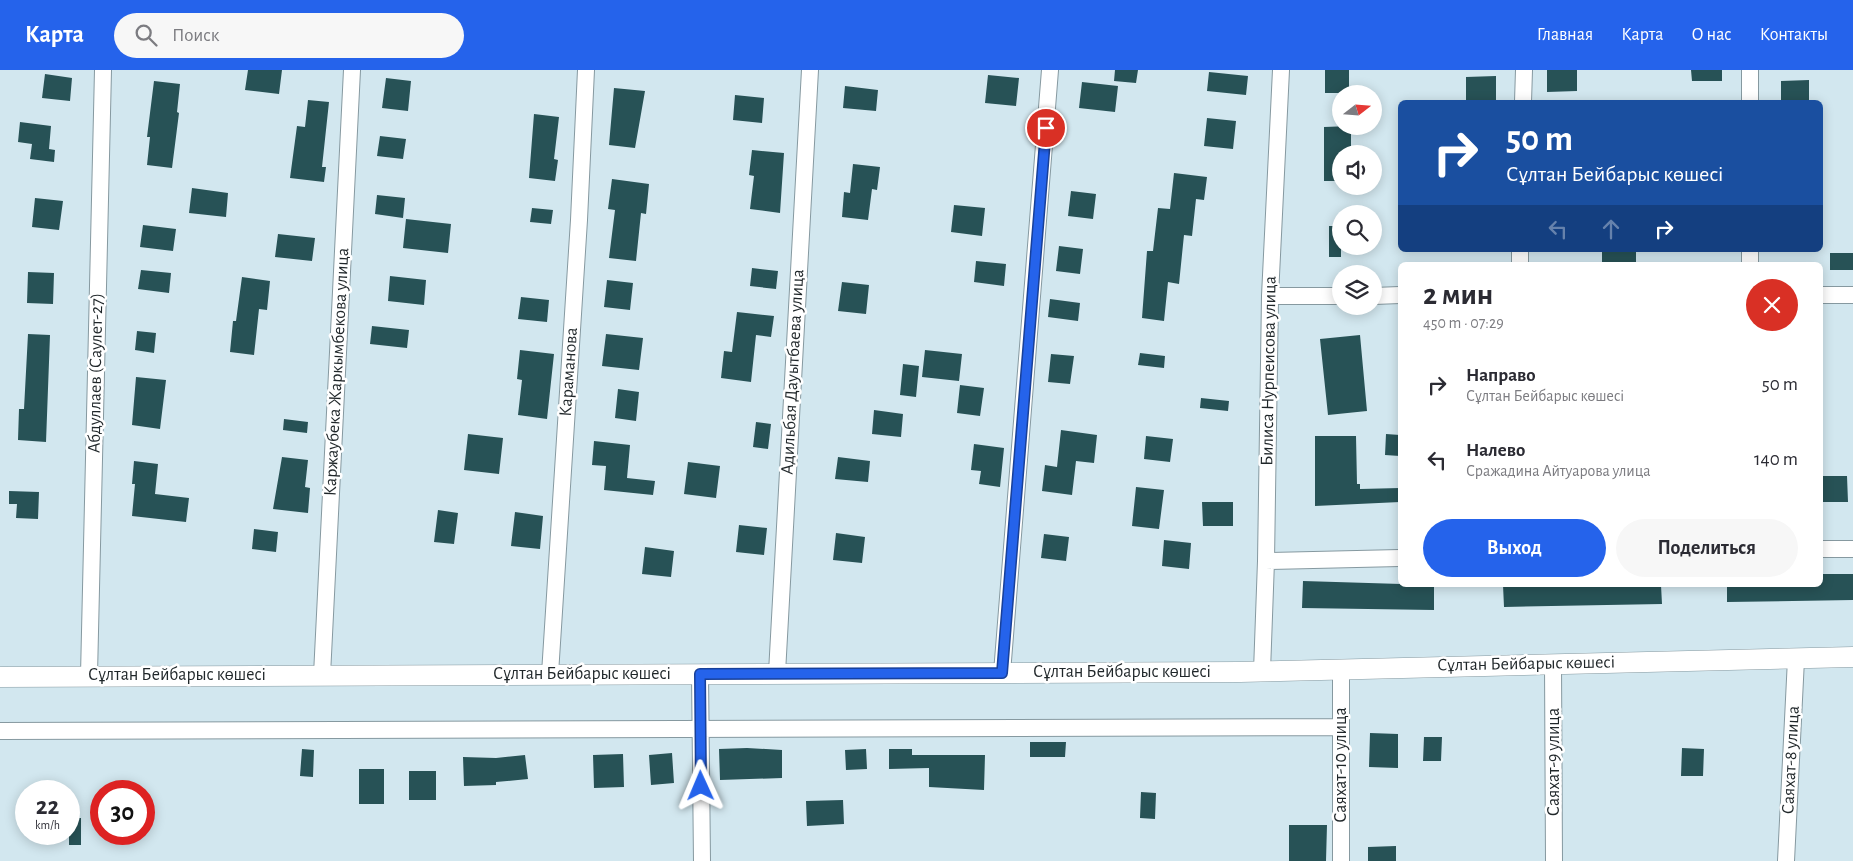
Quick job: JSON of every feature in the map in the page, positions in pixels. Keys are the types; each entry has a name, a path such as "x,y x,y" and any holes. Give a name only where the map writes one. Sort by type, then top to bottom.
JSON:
{"main road":[{"name":"Сұлтан Бейбарыс көшесі","path":"0,677 89,675 1262,672 1853,656"}],"street":[{"name":"Абдуллаев (Саулет-27)","path":"89,675 103,70"},
{"name":"Каржаубека Жаркымбекова улица","path":"322,675 352,70"},
{"name":"Караманова","path":"550,674 579,220 586,70"},
{"name":"Адильбая Дауытбаева улица","path":"777,673 810,70"},
{"path":"1002,673 1050,70"},
{"name":"Билиса Нурпеисова улица","path":"1262,672 1266,561 1270,296 1281,70"},
{"path":"1523,100 1524,70"},
{"path":"1750,70 1750,100"},
{"path":"1823,295 1853,295"},
{"path":"1270,296 1332,296"},
{"path":"1382,296 1398,296"},
{"path":"1823,549 1853,549"},
{"path":"1266,561 1398,558"},
{"name":"Саяхат-8 улица","path":"1786,861 1796,659"},
{"name":"Саяхат-9 улица","path":"1553,663 1554,861"},
{"name":"Саяхат-10 улица","path":"1341,669 1341,861"},
{"path":"700,674 702,861"},
{"path":"0,731 1341,727"}],"building":[{"path":"248,70 282,70 279,94 245,90"},
{"path":"1115,70 1138,70 1136,83 1114,81"},
{"path":"1325,70 1349,70 1349,85 1332,85 1332,93 1325,93"},
{"path":"1547,70 1577,70 1577,91 1547,92"},
{"path":"1691,70 1722,70 1722,81 1692,81"},
{"path":"1209,72 1248,76 1246,95 1207,91"},
{"path":"45,74 72,78 70,101 42,98"},
{"path":"988,75 1019,78 1016,106 985,103"},
{"path":"1496,76 1496,100 1466,100 1466,77"},
{"path":"386,78 411,81 408,111 382,108"},
{"path":"1809,80 1809,100 1781,100 1781,81"},
{"path":"154,81 180,84 177,112 179,113 172,168 147,165 150,137 147,137"},
{"path":"1082,82 1118,86 1115,112 1079,108"},
{"path":"845,86 878,90 876,111 843,108"},
{"path":"614,88 645,91 635,148 609,145"},
{"path":"735,95 764,98 762,123 733,120"},
{"path":"308,100 329,102 322,167 326,167 324,182 290,178 297,126 305,127"},
{"path":"534,114 559,117 554,159 558,160 555,181 529,178"},
{"path":"1207,118 1236,121 1233,149 1204,146"},
{"path":"20,122 51,126 49,149 55,150 54,162 30,159 32,144 18,142"},
{"path":"1324,127 1332,127 1332,135 1351,135 1351,145 1332,145 1332,181 1324,181"},
{"path":"380,136 406,139 403,159 377,156"},
{"path":"752,150 784,153 780,213 750,209 754,176 749,175"},
{"path":"853,164 880,167 877,190 872,189 868,220 842,217 844,192 850,193"},
{"path":"1174,173 1207,177 1204,200 1196,199 1192,236 1184,235 1179,284 1168,282 1164,321 1142,318 1147,251 1153,251 1158,208 1170,209"},
{"path":"612,179 649,184 646,214 641,213 636,261 609,258 615,210 608,209"},
{"path":"192,188 228,193 226,217 189,213"},
{"path":"1071,191 1096,194 1093,219 1068,216"},
{"path":"377,195 405,198 403,218 375,214"},
{"path":"35,198 63,201 59,230 32,227"},
{"path":"954,205 985,208 982,236 951,232"},
{"path":"532,208 553,210 551,224 530,222"},
{"path":"406,219 451,224 448,253 403,248"},
{"path":"143,225 176,229 173,251 140,247"},
{"path":"1329,226 1332,226 1332,255 1341,255 1341,257 1329,257"},
{"path":"278,234 315,238 312,261 275,257"},
{"path":"1059,246 1083,249 1080,274 1056,271"},
{"path":"1602,252 1636,252 1636,262 1602,262"},
{"path":"1830,253 1853,253 1853,270 1830,270"},
{"path":"976,261 1006,264 1004,286 974,282"},
{"path":"752,268 778,271 776,289 750,286"},
{"path":"141,270 171,273 169,293 138,289"},
{"path":"28,272 54,273 53,304 27,303"},
{"path":"390,276 426,280 424,305 388,301"},
{"path":"242,277 270,281 267,310 259,309 254,355 230,352 233,321 236,321"},
{"path":"607,280 633,283 630,310 604,307"},
{"path":"842,282 869,285 866,314 838,311"},
{"path":"521,297 549,300 547,322 518,319"},
{"path":"1050,299 1080,303 1078,321 1048,317"},
{"path":"737,312 774,316 771,337 756,335 751,382 721,378 724,351 732,352"},
{"path":"372,326 409,330 407,348 370,344"},
{"path":"137,331 156,333 154,353 135,350"},
{"path":"28,334 50,335 46,442 18,440 19,409 24,409"},
{"path":"606,334 643,338 639,370 602,366"},
{"path":"1360,335 1367,411 1328,415 1320,339"},
{"path":"520,350 554,354 547,419 518,415 522,380 517,379"},
{"path":"925,350 962,354 959,381 922,377"},
{"path":"1140,353 1165,356 1164,368 1138,365"},
{"path":"1051,354 1074,356 1070,384 1048,382"},
{"path":"903,364 919,366 916,397 900,395"},
{"path":"136,377 166,380 160,429 132,425"},
{"path":"960,385 984,388 980,416 957,413"},
{"path":"618,389 639,392 636,421 615,418"},
{"path":"1201,398 1229,401 1228,411 1200,408"},
{"path":"874,410 903,414 901,437 872,434"},
{"path":"284,419 308,422 307,433 283,430"},
{"path":"756,422 771,424 768,449 753,447"},
{"path":"1061,430 1097,435 1094,463 1076,461 1072,495 1042,491 1045,465 1057,467"},
{"path":"468,434 503,438 499,474 464,470"},
{"path":"1386,434 1398,435 1398,456 1385,455"},
{"path":"1146,436 1173,439 1170,462 1144,459"},
{"path":"1315,436 1356,436 1357,484 1360,484 1360,489 1398,488 1398,502 1315,506"},
{"path":"594,441 630,445 627,478 655,481 653,495 604,490 606,466 592,465"},
{"path":"974,444 1004,448 1000,487 979,484 981,471 971,470"},
{"path":"282,457 308,460 305,487 310,488 308,513 273,509"},
{"path":"838,457 870,461 868,482 835,479"},
{"path":"134,461 158,464 155,494 189,498 186,522 132,516 135,484 132,484"},
{"path":"688,462 720,466 716,498 684,494"},
{"path":"1823,476 1847,476 1848,502 1823,502"},
{"path":"1136,487 1164,490 1159,529 1132,526"},
{"path":"9,491 39,492 38,519 16,518 17,504 9,504"},
{"path":"1202,502 1233,502 1233,526 1203,526"},
{"path":"438,510 458,513 454,544 434,542"},
{"path":"515,512 543,516 540,549 511,546"},
{"path":"739,525 767,528 764,555 736,552"},
{"path":"254,529 278,532 276,552 252,549"},
{"path":"836,533 865,537 862,563 833,560"},
{"path":"1044,534 1069,537 1066,561 1041,558"},
{"path":"1164,540 1191,543 1189,569 1162,566"},
{"path":"645,547 674,551 671,577 642,574"},
{"path":"1823,574 1853,574 1853,600 1727,602 1727,587 1823,587"},
{"path":"1303,581 1398,584 1398,587 1434,587 1434,610 1302,608"},
{"path":"1503,587 1661,587 1662,604 1504,607"},
{"path":"1370,733 1398,734 1398,768 1369,767"},
{"path":"1424,737 1442,737 1441,761 1423,761"},
{"path":"1030,742 1066,742 1065,757 1030,757"},
{"path":"1682,748 1704,749 1703,776 1681,776"},
{"path":"302,749 314,750 313,777 300,776"},
{"path":"719,749 782,750 782,778 720,780"},
{"path":"866,749 867,769 846,770 845,750"},
{"path":"889,749 912,749 912,755 985,755 984,790 929,787 929,768 889,769"},
{"path":"672,753 674,783 651,785 649,755"},
{"path":"623,754 624,787 594,788 593,755"},
{"path":"525,755 528,779 496,782 496,785 464,786 463,757 496,758"},
{"path":"359,769 384,769 384,804 359,804"},
{"path":"409,771 436,771 436,800 409,800"},
{"path":"1141,792 1156,793 1155,819 1140,818"},
{"path":"843,800 844,824 807,826 806,801"},
{"path":"80,818 81,818 80,845"},
{"path":"1289,825 1327,825 1326,861 1289,861"},
{"path":"1396,846 1396,861 1368,861 1368,847"}],"route":[{"path":"701,786 700,674 1002,673 1046,128"}]}
